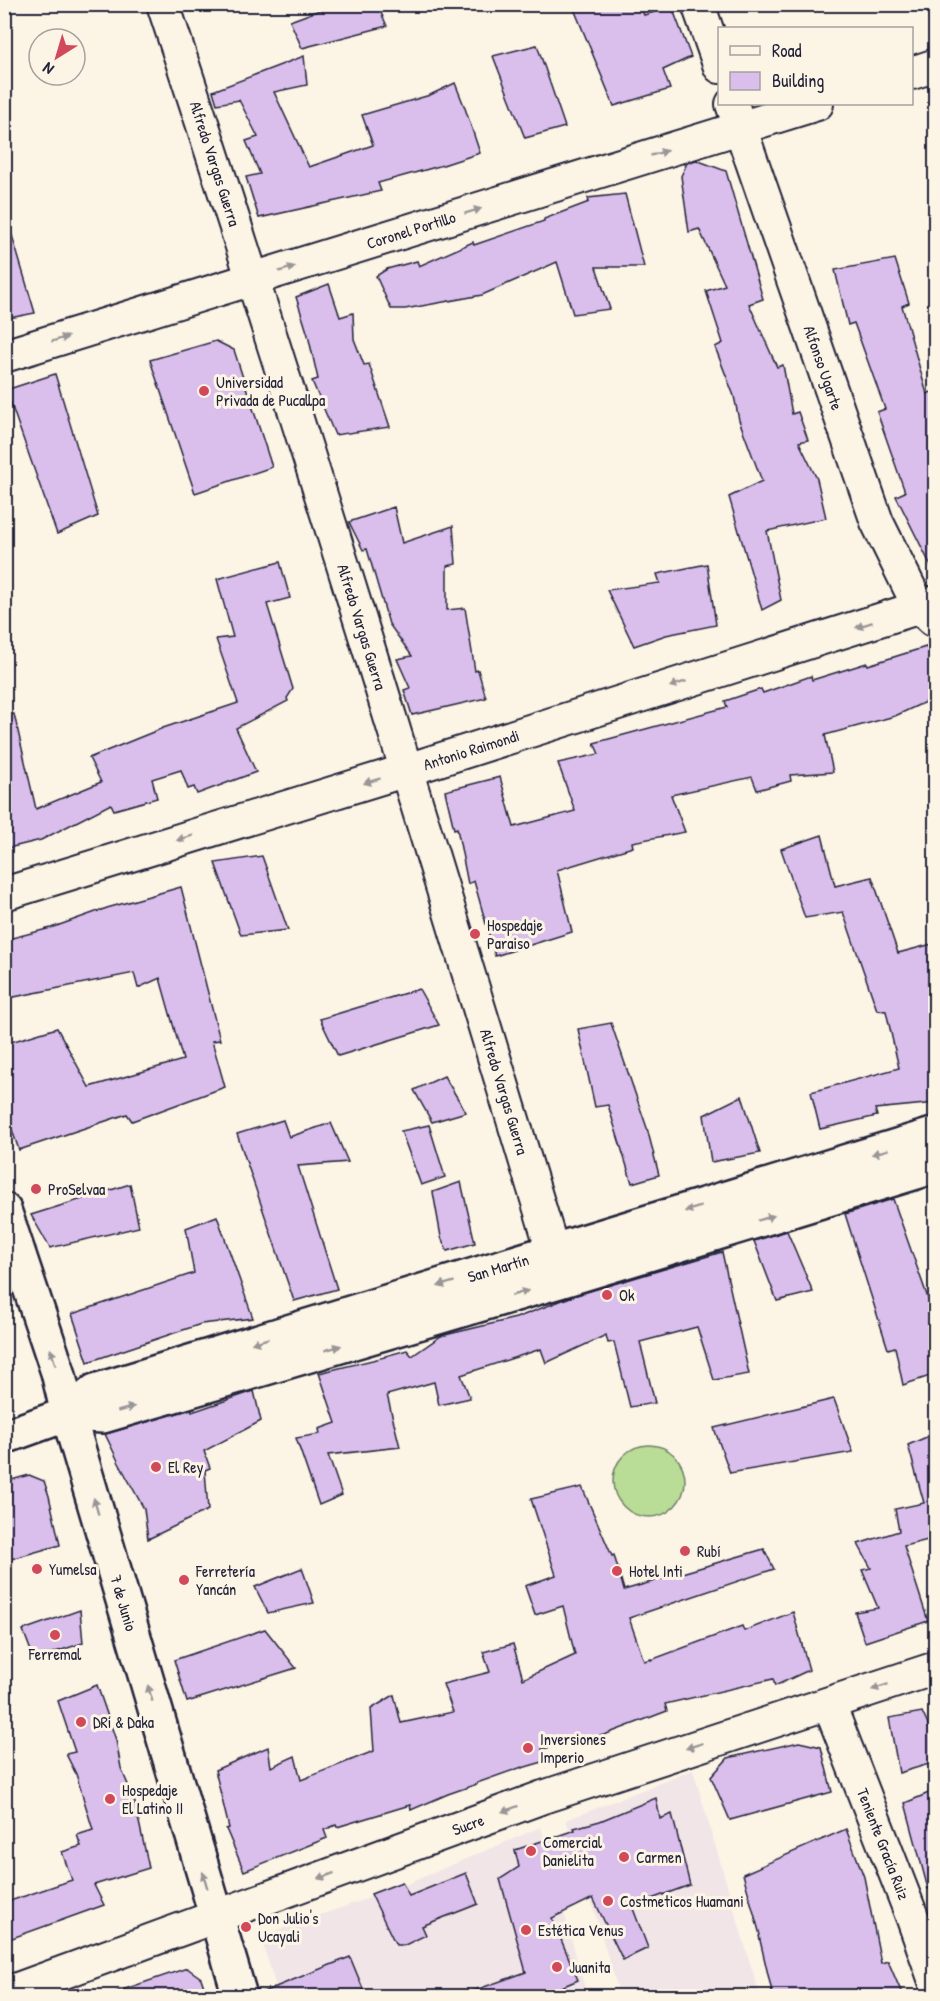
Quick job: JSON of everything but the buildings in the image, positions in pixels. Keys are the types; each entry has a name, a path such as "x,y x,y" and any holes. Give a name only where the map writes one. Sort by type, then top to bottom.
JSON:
{"main road":[{"name":"San Martín","path":"558,1266 936,1134"},
{"name":"San Martín","path":"4,1437 68,1414 95,1391 936,1166"},
{"name":"7 de Junio","path":"4,1210 58,1372 68,1414 240,1996"}],"street":[{"name":"Alfredo Vargas Guerra","path":"163,4 254,279 558,1266"},
{"path":"698,4 718,61"},
{"path":"913,73 936,65"},
{"name":"Coronel Portillo","path":"4,356 254,279 736,116 810,105"},
{"name":"Alfonso Ugarte","path":"736,116 878,522 930,611"},
{"name":"Antonio Raimondi","path":"4,894 930,611"},
{"name":"Sucre","path":"4,1994 554,1793 936,1668"},
{"name":"Teniente Gracía Ruiz","path":"829,1704 924,1916 936,1984"}],"shaded area":[{"path":"693,1770 760,1996 620,1996 566,1820"},
{"path":"541,1827 587,1996 279,1996 260,1936 395,1889"}],"green space":[{"path":"649,1445 669,1451 679,1461 685,1481 679,1501 669,1511 649,1517 629,1511 619,1501 613,1481 619,1461 629,1451"}],"place":[{"name":"Universidad Privada de Pucallpa","path":"204,391"},
{"name":"Hospedaje Paraiso","path":"475,934"},
{"name":"ProSelvaa","path":"36,1189"},
{"name":"Ok","path":"607,1295"},
{"name":"El Rey","path":"156,1467"},
{"name":"Rubí","path":"685,1551"},
{"name":"Yumelsa","path":"37,1569"},
{"name":"Hotel Inti","path":"617,1571"},
{"name":"Ferretería Yancán","path":"184,1580"},
{"name":"Ferremal","path":"55,1635"},
{"name":"DRi & Daka","path":"81,1722"},
{"name":"Inversiones Imperio","path":"528,1748"},
{"name":"Hospedaje El Latino II","path":"110,1799"},
{"name":"Comercial Danielita","path":"531,1851"},
{"name":"Carmen","path":"624,1857"},
{"name":"Costmeticos Huamani","path":"608,1901"},
{"name":"Don Julio's Ucayali","path":"246,1927"},
{"name":"Estética Venus","path":"526,1930"},
{"name":"Juanita","path":"557,1967"}]}
